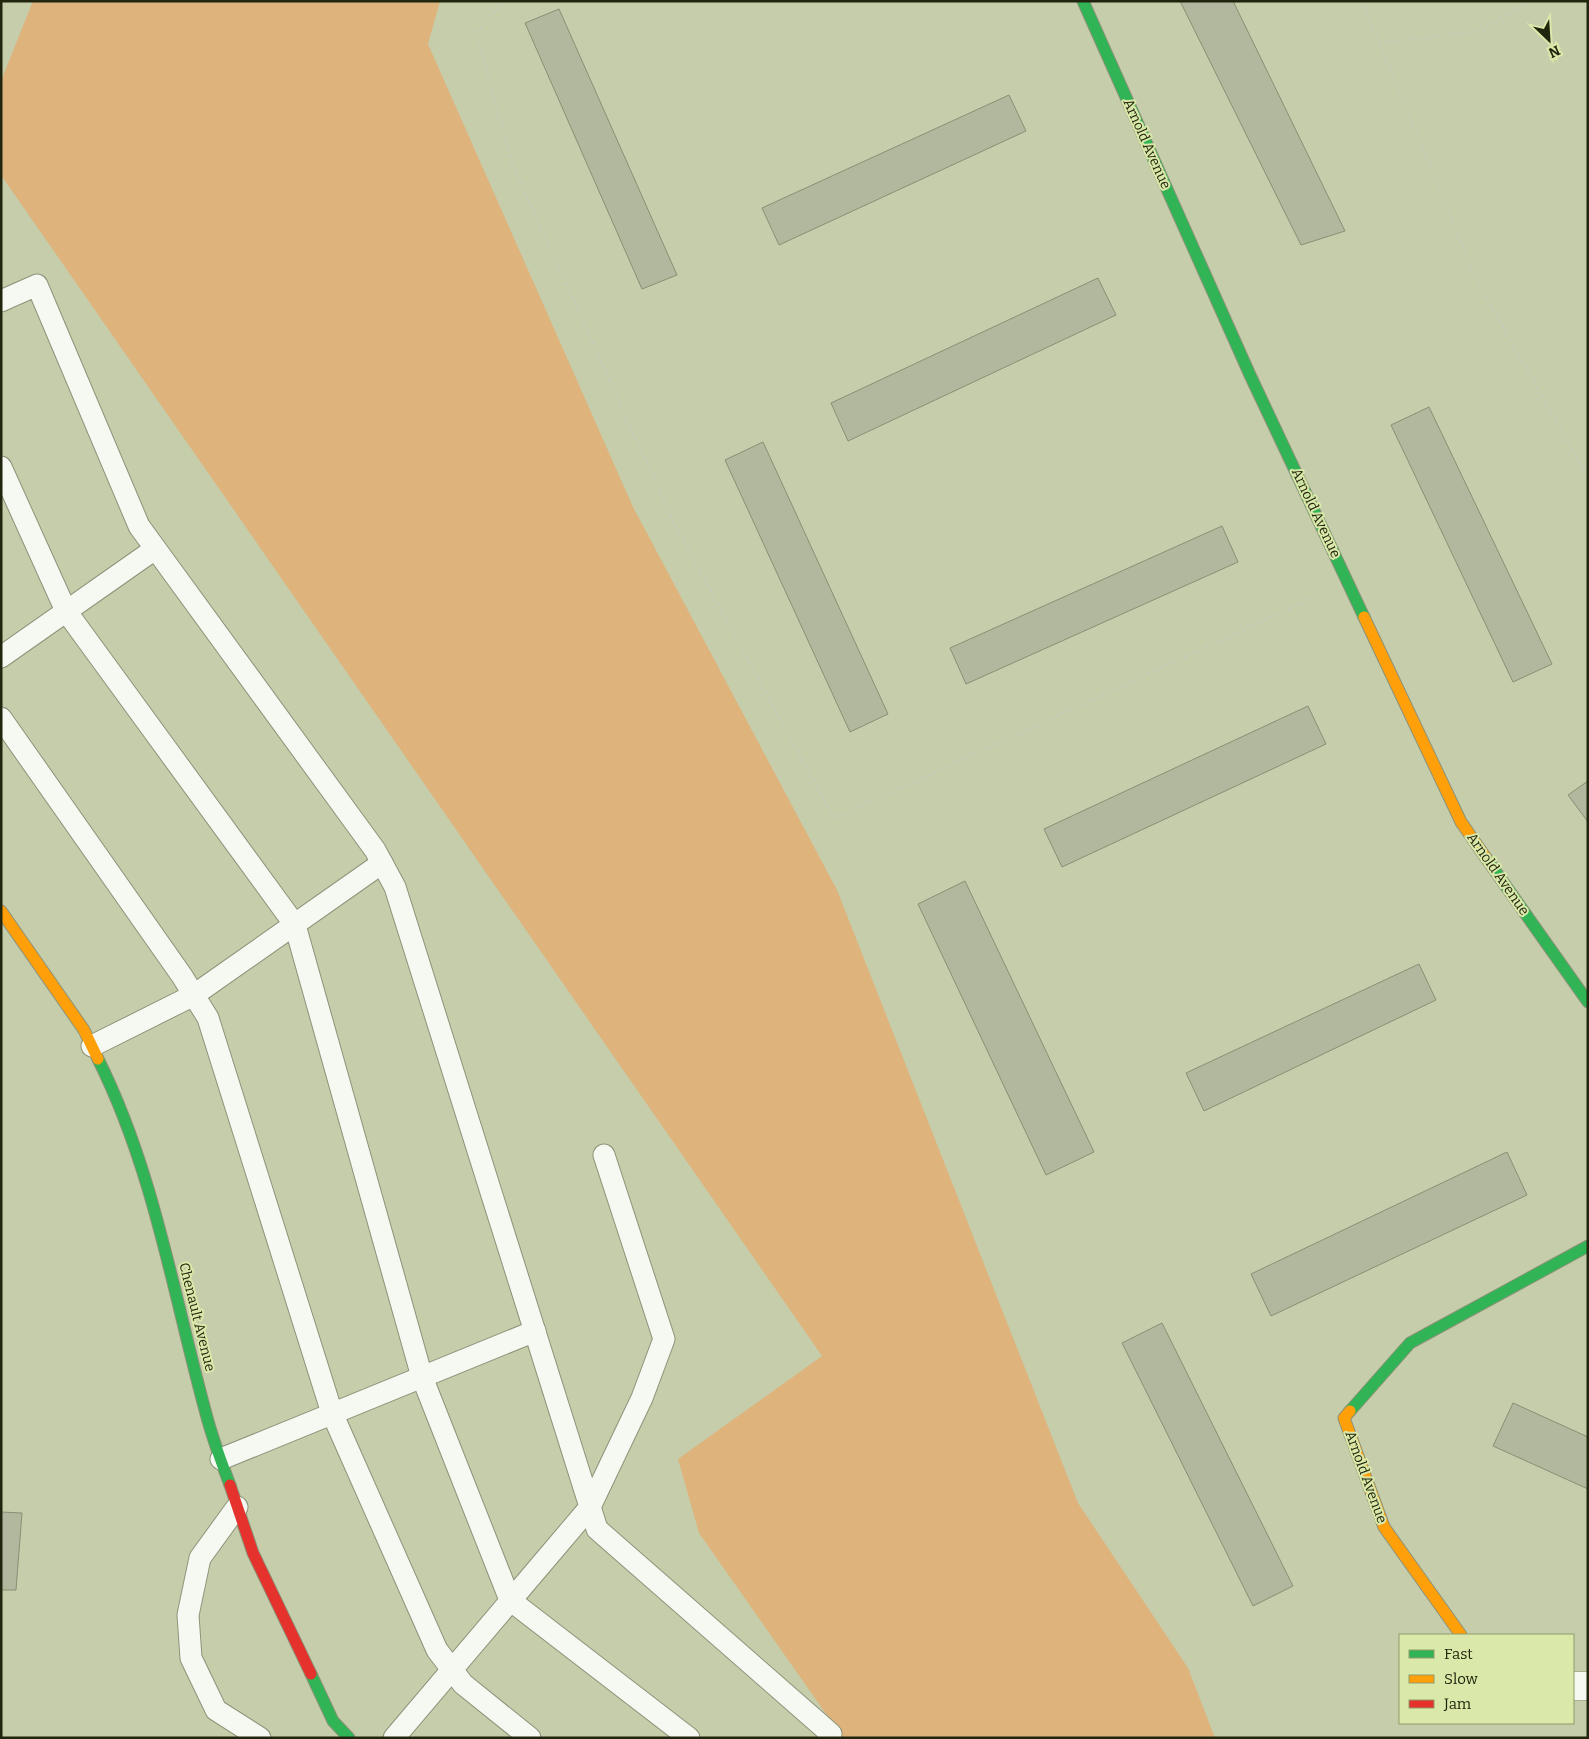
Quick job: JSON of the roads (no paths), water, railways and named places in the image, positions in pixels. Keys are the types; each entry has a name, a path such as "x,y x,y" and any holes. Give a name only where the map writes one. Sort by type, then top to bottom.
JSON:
{"street":[{"name":"Arnold Avenue","path":"1083,1 1250,375 1461,822 1588,1002"},
{"name":"Chenault Avenue","path":"1,911 84,1030 115,1093 153,1202 208,1422 253,1553 333,1720 348,1738"},
{"name":"Arnold Avenue","path":"1460,1634 1384,1527 1344,1418 1410,1343 1588,1246"},
{"path":"1574,1686 1588,1686"}],"lane":[{"path":"1,301 37,285 139,526 369,842 395,887 597,1529 831,1734 828,1738"},
{"path":"1,467 66,611 295,925 422,1377 510,1600 689,1738"},
{"path":"1,656 154,549"},
{"path":"1,718 194,995 208,1018 332,1413 437,1650 463,1684 530,1738"},
{"path":"92,1046 194,995 382,863"},
{"path":"394,1738 590,1507 642,1398 664,1339 604,1155"},
{"path":"221,1459 536,1332"},
{"path":"237,1508 200,1558 188,1615 191,1658 216,1710 260,1738"}]}
